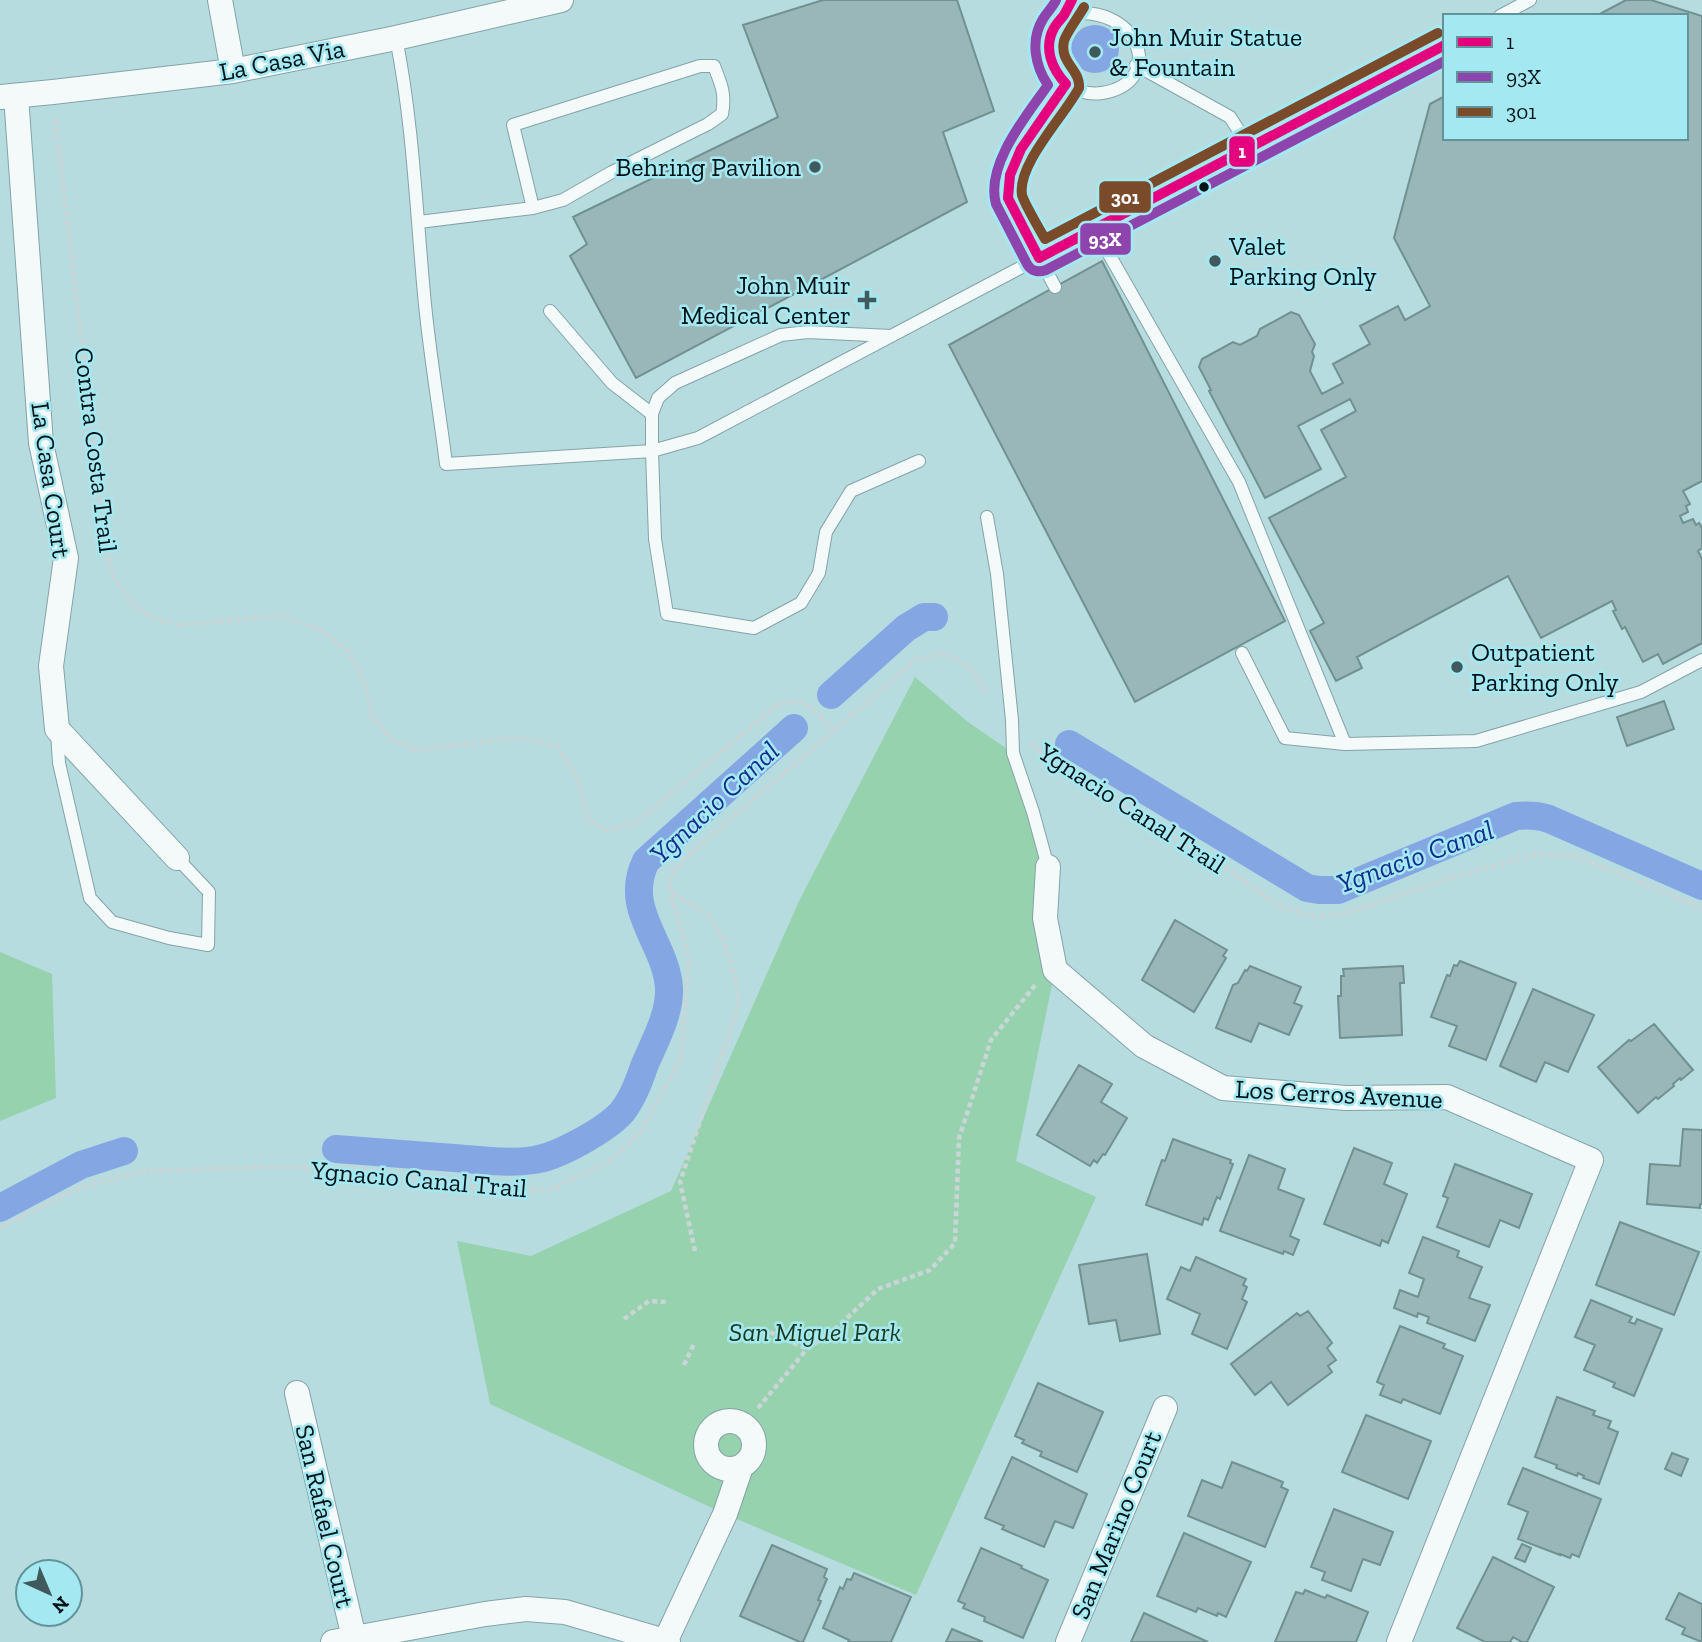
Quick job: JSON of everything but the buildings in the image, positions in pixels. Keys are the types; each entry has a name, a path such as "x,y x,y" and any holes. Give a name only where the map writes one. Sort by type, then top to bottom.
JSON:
{"street":[{"path":"220,0 233,71"},
{"name":"La Casa Via","path":"8,96 233,71 396,38 561,0"},
{"name":"La Casa Court","path":"8,96 41,443 66,558 51,666 57,729"},
{"path":"57,729 177,858"},
{"path":"1048,867 1045,918 1055,970"},
{"name":"Los Cerros Avenue","path":"1055,970 1144,1046 1223,1088 1346,1098 1447,1097 1591,1160 1399,1642"},
{"name":"San Rafael Court","path":"297,1393 343,1640"},
{"name":"San Marino Court","path":"1068,1642 1165,1408"},
{"path":"343,1640 526,1609 565,1612 666,1642 725,1514 741,1467"}],"lane":[{"path":"1065,15 1072,0"},
{"path":"1504,14 1530,0"},
{"path":"1098,4 1108,6 1122,12 1130,20 1139,39 1136,65 1121,85 1108,92 1081,92 1066,84 1053,68 1050,38 1055,26 1077,7 1098,4"},
{"path":"396,38 409,120 424,296 446,464 652,451 698,438 1443,46"},
{"path":"1136,65 1230,117 1249,146"},
{"path":"419,222 533,208 564,200 612,172 708,124 722,114 725,99 714,66 700,66 513,125 533,208"},
{"path":"1055,287 1008,198 1010,174 1021,149 1066,84"},
{"path":"1094,228 1239,482 1345,744"},
{"path":"550,311 612,383 652,414"},
{"path":"891,336 808,332 781,335 675,383 658,398 652,414 655,539 667,614 754,628 801,603 819,573 826,533 851,491 919,461"},
{"path":"987,517 997,574 1013,753 1048,867"},
{"path":"1242,653 1284,737 1345,744 1476,741 1641,692 1702,660"},
{"path":"57,729 59,763 90,898 112,922 169,938 208,945 209,892 177,858"}],"path":[{"name":"Contra Costa Trail","path":"55,119 104,527 113,574 132,604 154,619 180,625 280,617 319,629 349,651 365,684 371,715 391,739 416,750 521,737 556,746 573,770 588,820 607,831 637,822 785,701 797,700 808,705 834,730"},
{"name":"Ygnacio Canal Trail","path":"0,1228 76,1189 143,1171 270,1167 355,1168 485,1189 550,1190 610,1161 641,1131 681,1059 689,959 671,893 670,878 683,860 917,659 938,654 951,656 972,668 980,683 1037,750 1227,869 1279,906 1315,917 1346,913 1451,878 1538,854 1578,857 1702,908"},
{"path":"671,893 707,913 723,939 737,984 738,1007 680,1182 695,1251"},
{"path":"758,1408 807,1349 833,1331 878,1289 930,1270 955,1243 959,1138 991,1040 1032,987 1055,970"},
{"path":"624,1319 649,1301 667,1302"},
{"path":"770,1332 807,1349"},
{"path":"684,1365 694,1344"}],"green space":[{"name":"San Miguel Park","path":"915,677 968,722 1013,753 1033,812 1055,970 1016,1161 1096,1197 916,1595 725,1514 490,1404 457,1241 531,1256 671,1191 799,901"},
{"path":"0,952 52,974 56,1098 0,1121"}],"water":[{"name":"John Muir Statue & Fountain","path":"1095,25 1112,32 1119,49 1112,66 1095,73 1078,66 1071,49 1078,32"}],"waterway":[{"name":"Ygnacio Canal","path":"831,695 906,628 924,617 934,617"},
{"name":"Ygnacio Canal","path":"336,1149 494,1161 534,1160 568,1148 615,1119 626,1107 635,1089 661,1027 669,998 666,971 647,926 639,895 640,879 646,861 794,728"},
{"name":"Ygnacio Canal","path":"1069,744 1307,888 1338,890 1516,816 1529,815 1549,819 1702,886"},
{"name":"Ygnacio Canal","path":"0,1208 81,1165 124,1151"}],"transit line":[{"name":"93X","path":"1056,0 1039,27 1035,44 1037,61 1048,85 1010,141 1002,157 994,189 996,204 1027,264 1038,271 1046,270 1443,62"},
{"name":"1","path":"1066,84 1053,65 1049,43 1054,28 1072,0"},
{"name":"301","path":"1084,7 1065,38 1063,49 1077,76 1079,88 1043,140 1022,183 1023,199 1045,239 1438,33"},
{"name":"1","path":"1039,258 1443,46"},
{"name":"1","path":"1039,258 1008,198 1010,175 1021,149 1066,84"}],"place":[{"name":"John Muir Statue & Fountain","path":"1095,52"},
{"name":"Behring Pavilion","path":"815,167"},
{"name":"Valet Parking Only","path":"1215,261"},
{"name":"John Muir Medical Center","path":"867,300"},
{"name":"Outpatient Parking Only","path":"1457,667"}]}
